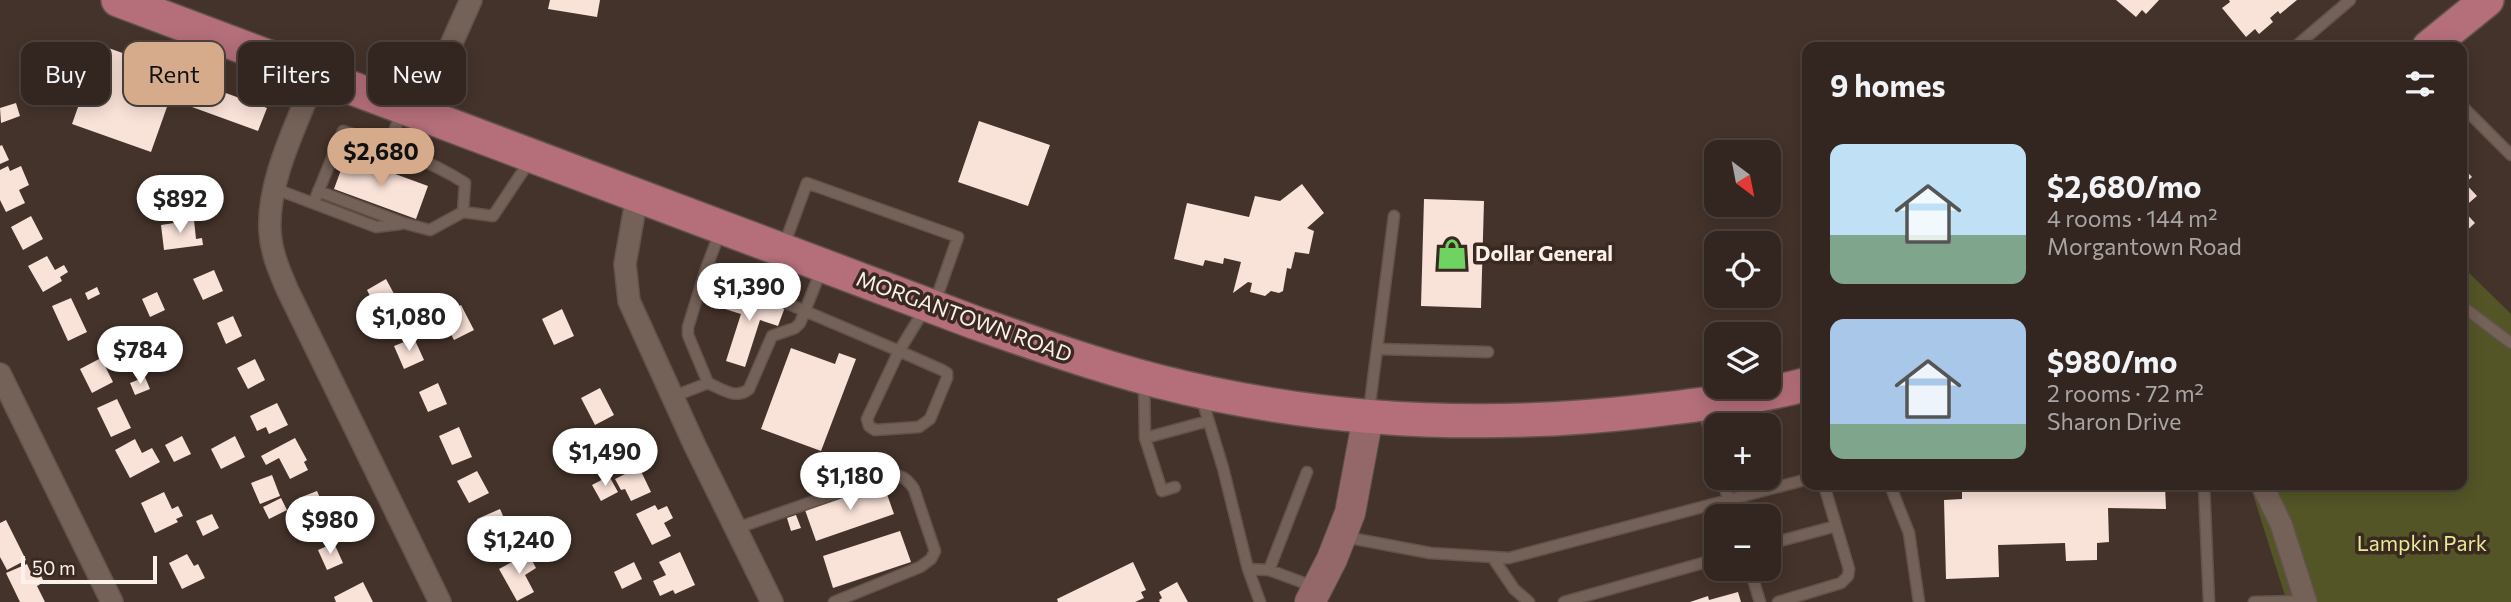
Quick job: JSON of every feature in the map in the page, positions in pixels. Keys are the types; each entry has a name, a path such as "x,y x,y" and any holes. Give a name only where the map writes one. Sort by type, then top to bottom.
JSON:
{"main road":[{"name":"MORGANTOWN ROAD","path":"118,0 154,6 239,42"},
{"path":"2435,42 2487,0"},
{"name":"MORGANTOWN ROAD","path":"354,89 930,306 1067,355 1144,377 1204,406 1250,401 1368,417 1463,422 1543,420 1702,404 1802,385"}],"street":[{"path":"411,110 471,0"},
{"path":"305,105 273,188 270,232 277,266 440,602"},
{"path":"637,196 625,264 626,288 634,313 772,602"},
{"path":"0,374 112,602"},
{"path":"1314,595 1342,536 1355,492 1368,417"},
{"path":"2264,490 2281,524 2306,601"}],"lane":[{"path":"2301,42 2350,0"},
{"path":"389,146 411,110"},
{"path":"2467,111 2511,155"},
{"path":"314,202 343,131 440,167 465,183 463,212"},
{"path":"318,191 403,223 430,230 463,212 493,216 533,156"},
{"path":"706,269 900,351 947,373 930,419 925,424 919,427 875,430 869,426 867,419 900,351 930,306 958,237 807,183 782,250"},
{"path":"273,188 376,227 403,223"},
{"path":"1368,417 1394,216"},
{"path":"722,227 706,269 688,327 688,335 708,383 736,395 743,394 749,388 772,336 795,328 805,311 823,266"},
{"path":"2467,310 2511,343"},
{"path":"1377,349 1489,352"},
{"path":"1144,377 1145,438 1162,491 1175,487"},
{"path":"672,397 708,383"},
{"path":"1702,404 1705,413"},
{"path":"1145,438 1204,406 1211,450 1260,602"},
{"path":"1156,473 1167,468"},
{"path":"1269,570 1307,472"},
{"path":"737,528 892,474 901,475 909,481 915,489 935,551 932,559 920,567 834,602"},
{"path":"1342,536 1430,554 1493,558 1529,554 1802,481"},
{"path":"1726,490 1730,504"},
{"path":"1777,602 1841,583 1848,576 1849,569 1825,490"},
{"path":"1892,490 1909,533 1919,602"},
{"path":"2204,490 2208,602"},
{"path":"1781,541 1836,526"},
{"path":"1493,558 1514,589 1529,602"},
{"path":"1564,602 1704,563"},
{"path":"1248,569 1269,570 1314,595"},
{"path":"1754,581 1760,602"},
{"path":"2254,602 2306,601"}],"green space":[{"name":"Lampkin Park","path":"2467,271 2511,314 2511,602 2287,602 2252,490 2467,490"}],"building":[{"path":"550,0 600,0 597,17 548,9"},
{"path":"2116,0 2159,0 2146,14 2142,10 2136,17"},
{"path":"2229,0 2297,0 2280,14 2278,11 2270,18 2273,22 2259,34 2255,29 2246,37 2222,8"},
{"path":"110,49 124,54 124,105 168,105 151,152 72,124 79,105 110,105"},
{"path":"224,92 238,97 238,105 259,105 267,108 258,131 186,105 224,105"},
{"path":"16,103 20,116 1,123 0,108"},
{"path":"979,121 1050,145 1028,206 958,182"},
{"path":"2,145 9,160 0,164 0,146"},
{"path":"346,156 428,186 416,219 334,189"},
{"path":"8,166 10,171 21,166 29,185 19,190 25,203 6,212 0,200 0,170"},
{"path":"1302,184 1324,213 1307,228 1314,231 1309,254 1295,252 1291,269 1287,268 1283,291 1271,291 1265,296 1250,292 1252,283 1248,282 1233,293 1241,262 1224,258 1223,264 1205,260 1203,266 1174,259 1187,203 1249,217 1255,196 1280,201"},
{"path":"2467,185 2477,196 2467,205"},
{"name":"Dollar General","path":"1424,199 1484,201 1481,308 1421,306"},
{"path":"2467,214 2475,223 2467,230"},
{"path":"31,216 43,239 23,250 11,227"},
{"path":"194,220 196,239 202,238 203,245 164,250 161,225"},
{"path":"47,256 55,270 64,265 68,272 60,277 62,281 43,292 28,266"},
{"path":"214,270 223,291 203,300 193,279"},
{"path":"386,279 399,303 379,313 375,305 369,308 365,301 371,298 367,290"},
{"path":"97,287 100,294 88,300 85,293"},
{"path":"732,289 785,307 778,326 760,320 745,367 726,361 741,314 725,309"},
{"path":"157,292 165,310 150,317 142,299"},
{"path":"71,298 87,332 68,341 52,306"},
{"path":"461,305 474,330 454,340 441,315"},
{"path":"562,309 574,336 554,345 542,319"},
{"path":"398,312 405,326 390,334 383,319"},
{"path":"233,316 242,336 226,344 217,323"},
{"path":"414,338 424,360 404,369 394,346"},
{"path":"791,348 835,364 839,353 856,359 821,451 761,429"},
{"path":"101,358 113,382 92,393 80,369"},
{"path":"255,359 265,380 248,389 237,368"},
{"path":"145,377 150,389 135,395 130,383"},
{"path":"438,383 447,404 428,412 419,392"},
{"path":"600,388 614,415 595,425 581,398"},
{"path":"117,399 131,428 111,437 97,408"},
{"path":"277,403 288,425 269,434 266,427 257,431 250,416"},
{"path":"459,427 472,457 452,465 439,436"},
{"path":"618,428 631,456 612,465 598,437"},
{"path":"182,436 191,454 174,462 165,445"},
{"path":"235,436 245,457 221,469 211,449"},
{"path":"295,438 307,460 304,462 308,470 290,479 279,458 266,465 261,456"},
{"path":"135,439 142,453 152,448 160,462 130,478 115,450"},
{"path":"639,467 651,492 631,501 625,489 621,490 615,479"},
{"path":"477,471 489,493 469,503 457,481"},
{"path":"272,475 280,496 260,504 251,483"},
{"path":"609,476 618,492 601,501 592,485"},
{"path":"883,483 894,514 816,541 805,510"},
{"path":"1962,490 2165,490 2166,509 2108,508 2109,542 2097,543 2097,560 2066,561 2065,543 1998,545 1999,577 1946,579 1944,500 1962,499"},
{"path":"317,491 328,516 311,524 299,498"},
{"path":"164,492 172,509 178,506 183,516 176,519 178,522 155,533 141,503"},
{"path":"281,498 287,510 269,519 263,507"},
{"path":"655,505 658,510 667,506 673,518 664,523 671,536 652,545 636,514"},
{"path":"500,509 504,518 500,520 508,540 489,548 477,519"},
{"path":"212,514 219,528 203,536 196,521"},
{"path":"796,515 801,528 791,531 787,518"},
{"path":"6,520 26,560 7,570 0,557 0,523"},
{"path":"900,531 911,562 833,588 823,556"},
{"path":"334,543 343,563 327,570 318,550"},
{"path":"680,552 695,585 675,594 673,590 660,596 653,581 666,575 659,562"},
{"path":"528,553 536,568 525,575 534,592 517,601 499,569"},
{"path":"187,554 194,566 198,564 205,578 182,589 169,563"},
{"path":"634,562 642,579 622,589 614,572"},
{"path":"1133,562 1146,590 1141,592 1144,598 1135,602 1058,602 1057,599"},
{"path":"27,564 30,571 37,567 44,582 37,586 45,602 20,602 6,573"},
{"path":"363,582 373,602 336,602 334,597"},
{"path":"1177,582 1188,602 1160,602 1162,598 1159,592"},
{"path":"1738,592 1741,602 1690,602 1708,596 1709,600"}],"place":[{"name":"Dollar General","path":"1452,254"}]}
